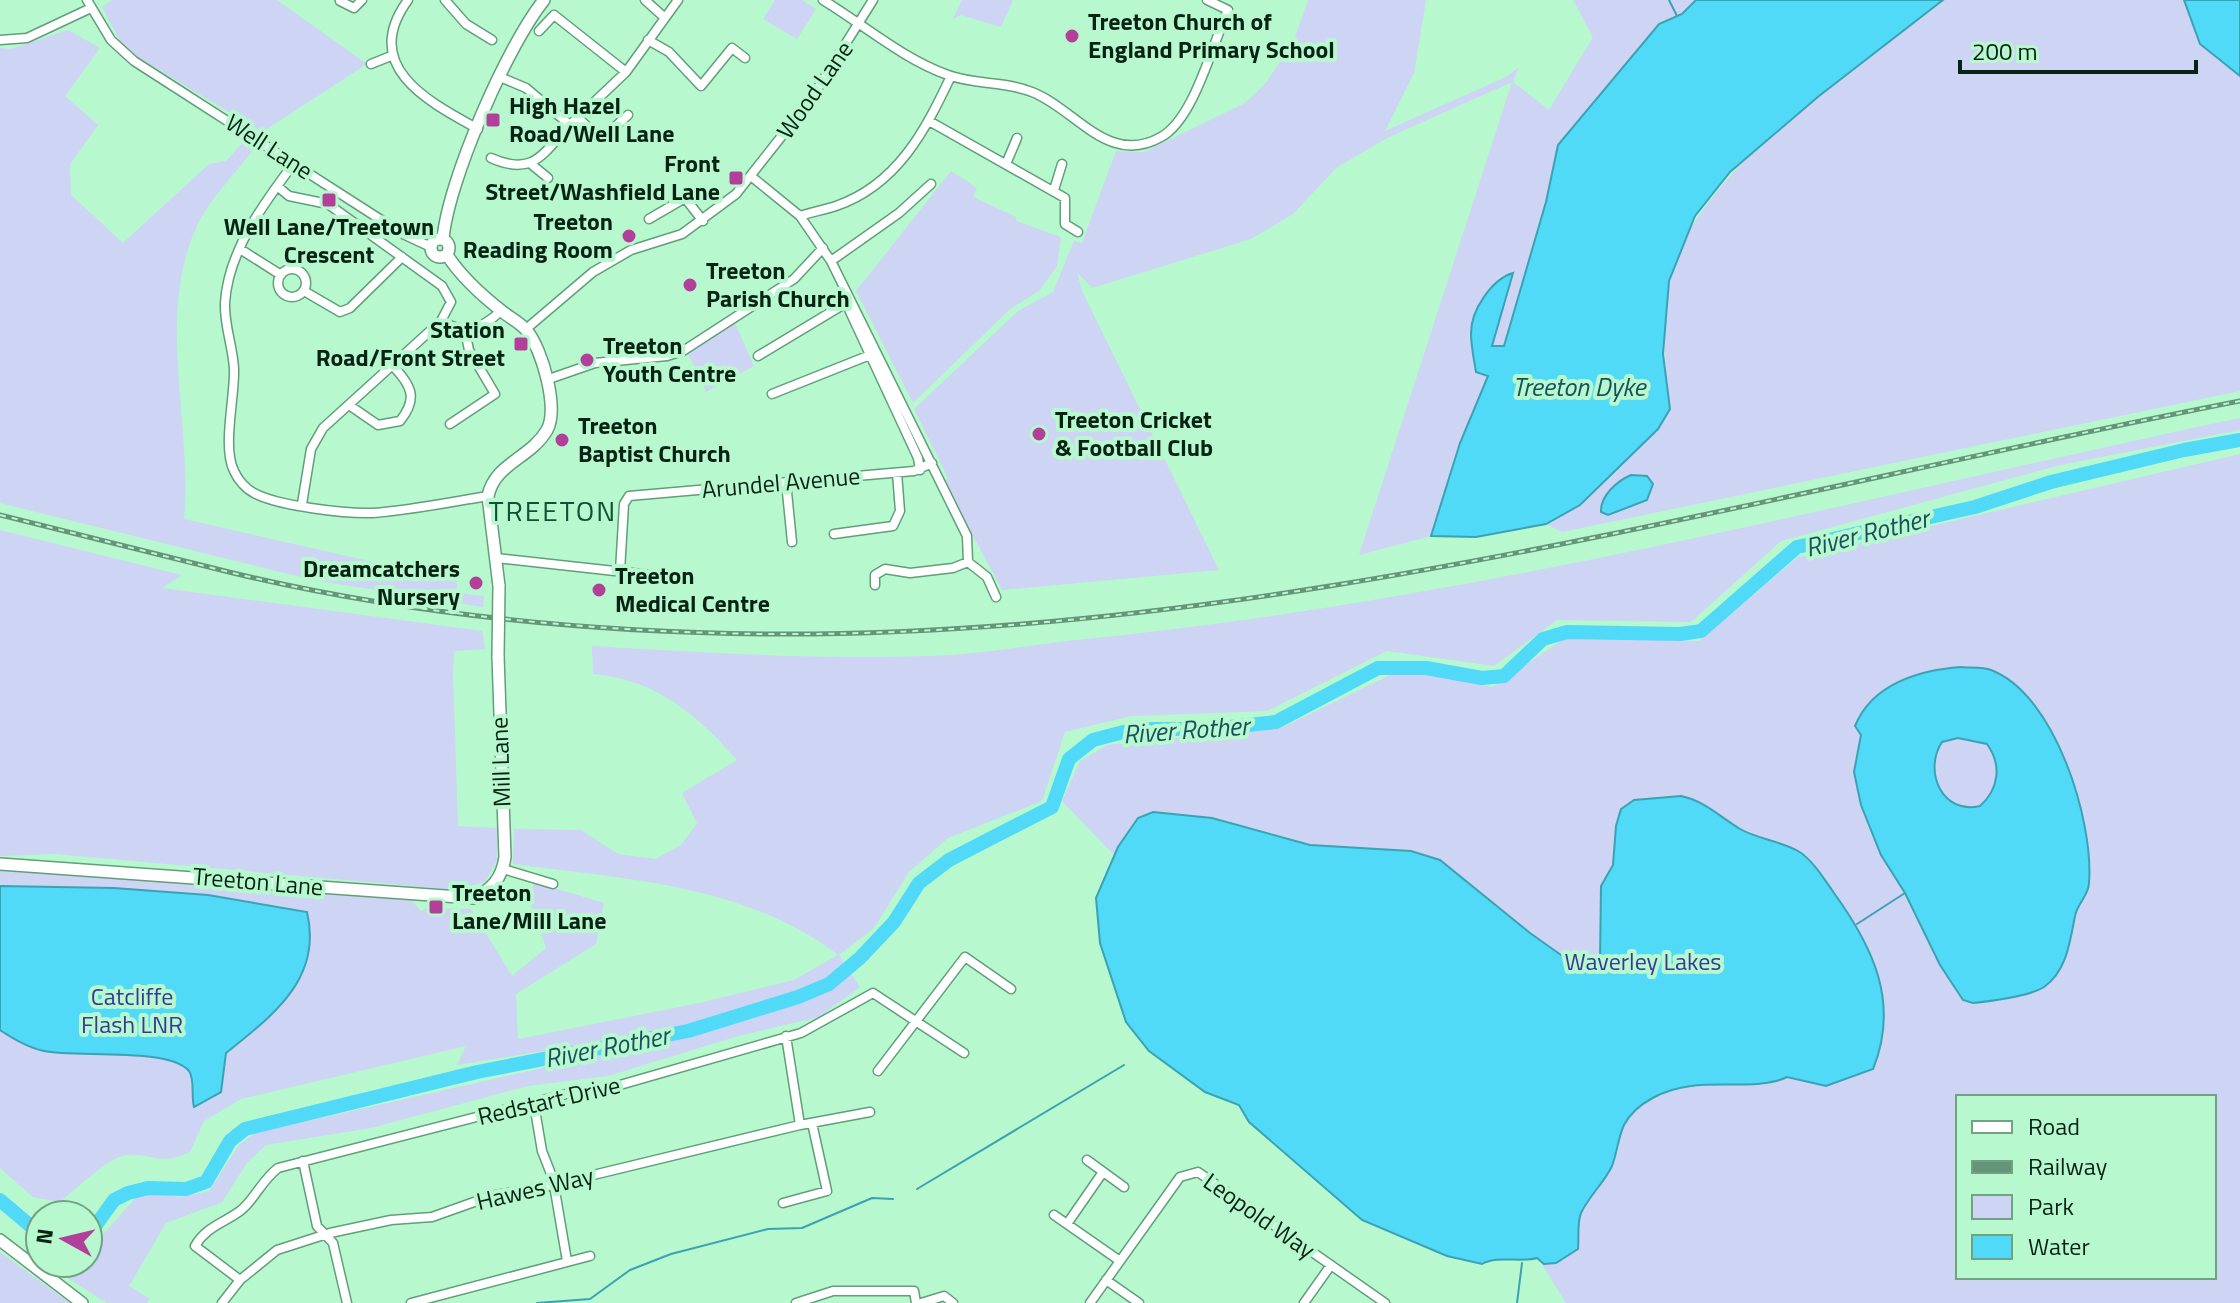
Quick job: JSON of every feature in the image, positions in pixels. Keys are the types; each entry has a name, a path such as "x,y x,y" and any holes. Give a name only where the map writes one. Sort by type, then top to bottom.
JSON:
{"main road":[{"path":"443,239 451,194 478,129 525,26 544,0"},
{"path":"443,239 435,241 431,247 437,257 447,255"},
{"path":"443,239 449,245 447,255 466,281 526,329 553,405 550,424 538,443 500,471 488,496"},
{"name":"Mill Lane","path":"488,496 499,586 503,869"},
{"name":"Treeton Lane","path":"0,864 459,899 484,893 503,869"},
{"path":"0,1240 82,1303"}],"street":[{"path":"340,1 354,8 362,0"},
{"path":"408,0 399,17 391,56 405,80 478,129"},
{"path":"445,0 466,24 492,40"},
{"path":"645,0 665,18"},
{"path":"491,158 518,167 531,164 626,72 678,0"},
{"path":"823,0 924,64 951,76 1000,82 1029,91 1109,144 1140,144 1160,138 1176,125 1228,10 1207,0"},
{"name":"Wood Lane","path":"526,329 593,272 631,250 665,241 703,221 752,177 811,99 873,0"},
{"path":"0,40 27,38 89,4"},
{"name":"Well Lane","path":"89,4 111,40 134,61 403,234 431,247"},
{"path":"539,31 554,15 626,72"},
{"path":"648,40 669,52 701,86 738,38"},
{"path":"732,48 745,58"},
{"path":"371,64 391,56"},
{"path":"800,216 836,206 879,182 904,159 929,121 951,76"},
{"path":"500,77 526,88 570,125"},
{"path":"577,117 592,131 608,133 628,115"},
{"path":"929,121 1065,198 1065,224 1078,232"},
{"path":"1006,164 1017,138"},
{"path":"294,163 240,249 225,304 234,360 231,463 240,480 254,493 302,504 371,513 488,496"},
{"path":"531,164 548,178"},
{"path":"1054,190 1062,164"},
{"path":"752,177 800,216 831,261 967,536 968,562 987,577 996,597"},
{"path":"831,261 899,213 931,184"},
{"path":"277,186 289,196 328,204 449,295 448,310 441,321 315,439 302,504"},
{"path":"649,219 685,198 703,221"},
{"path":"546,380 595,363 667,356 683,351 794,279 823,248"},
{"path":"240,249 281,275"},
{"path":"304,291 340,312 350,308 402,257"},
{"path":"289,269 298,270 306,282 304,291 292,297 284,294 278,283 281,275 289,269"},
{"path":"758,356 846,303 918,458 920,470"},
{"path":"441,321 465,331 486,324 501,311"},
{"path":"450,424 495,394 469,350 465,331"},
{"path":"772,394 870,355"},
{"path":"349,405 378,425 400,421 411,408 413,397 409,385 393,366"},
{"name":"Arundel Avenue","path":"620,571 624,504 629,496 897,473 920,470 932,463"},
{"path":"834,534 893,526 900,511 897,473"},
{"path":"786,482 792,542"},
{"path":"496,558 660,576"},
{"path":"875,585 875,575 885,569 910,573 929,568 953,568 968,562"},
{"path":"503,869 553,884"},
{"path":"878,1071 965,957 1011,989"},
{"name":"Redstart Drive","path":"240,1280 195,1246 203,1232 243,1209 270,1174 303,1161 574,1092 599,1091 801,1033 873,993 964,1053"},
{"path":"786,1036 800,1125"},
{"path":"534,1104 567,1261"},
{"name":"Hawes Way","path":"227,1301 240,1280 277,1250 326,1234 391,1220 432,1217 491,1196 552,1185 800,1125 870,1112"},
{"path":"783,1203 827,1191 812,1123"},
{"path":"1087,1160 1124,1187"},
{"path":"303,1161 317,1226 333,1243 347,1303"},
{"path":"1067,1224 1103,1172"},
{"name":"Leopold Way","path":"1090,1303 1180,1177 1198,1172 1385,1303"},
{"path":"1054,1215 1120,1261"},
{"path":"411,1303 590,1256"},
{"path":"1304,1303 1331,1265"},
{"path":"1106,1280 1139,1303"},
{"path":"844,1290 846,1303"},
{"path":"796,1303 844,1290 914,1291 918,1303 944,1296 953,1303"}],"green space":[{"path":"112,0 277,0 367,64 262,132 136,56 120,41 102,7"},
{"path":"775,0 802,0 816,9 797,39 763,19"},
{"path":"962,0 1013,0 1001,27 961,15 953,19"},
{"path":"1308,0 1426,0 1414,73 1385,131 1506,77 1519,67 1513,82 1549,110 1593,37 1573,0 1696,0 1682,14 1659,24 1558,145 1546,202 1504,347 1492,346 1513,273 1499,277 1488,375 1460,443 1431,536 1359,555 1512,82 1387,138 1336,168 1293,214 1251,239 1092,288 1077,272 1082,291 1219,570 1002,590 944,481 948,478 914,409 1018,311 1053,292 1074,241 1082,243 1116,151 1144,152 1245,103 1266,83 1294,40"},
{"path":"1942,0 2184,0 2200,44 2240,76 2240,391 1562,532 1546,524 1580,504 1670,409 1664,330 1669,283 1683,242 1709,202 1742,163 1782,125"},
{"path":"68,30 100,48 65,96 98,125 70,164 71,195 123,243 209,164 226,161 247,138 255,147 202,216 185,261 177,333 184,446 184,519 457,581 457,593 484,596 483,607 313,580 0,503 0,48 11,49"},
{"path":"951,171 977,188 973,197 1016,217 1016,221 1061,237 1057,266 1039,291 1009,310 913,403 856,291"},
{"path":"734,321 754,366 706,392 687,352 709,341"},
{"name":"Catcliffe Flash LNR","path":"2240,418 2240,430 2060,465 1781,541 1691,622 1557,620 1494,666 1387,651 1267,711 1131,716 1065,732 1042,801 948,838 909,872 874,928 839,955 860,987 819,1017 738,1036 608,1076 528,1086 371,1128 266,1145 247,1163 222,1202 166,1223 129,1286 150,1299 147,1303 107,1303 69,1279 104,1279 104,1233 141,1192 181,1197 209,1191 239,1145 255,1133 578,1060 575,1046 457,1065 466,1046 241,1099 204,1121 190,1152 170,1159 137,1155 120,1157 102,1167 63,1199 33,1197 0,1168 0,868 411,900 421,911 427,908 471,909 512,976 546,948 530,902 534,882 604,903 596,944 516,994 518,1039 699,1003 794,980 838,955 802,931 724,899 683,888 513,864 514,829 581,830 618,854 656,859 681,845 697,823 682,793 737,760 707,728 674,702 636,683 593,674 592,646 817,657 908,657 986,652 1232,622 1377,599 1666,544"},
{"name":"Waverley Lakes","path":"2240,454 2240,1303 1566,1303 1538,1258 1495,1260 1482,1264 1447,1256 1362,1220 1249,1122 1239,1105 1205,1092 1149,1051 1126,1022 1100,943 1096,898 1114,855 1062,801 1080,761 1107,745 1281,728 1394,673 1440,676 1493,687 1565,638 1699,641 1798,557"},
{"path":"0,530 182,575 162,588 482,631 485,649 454,651 453,674 458,826 497,828 497,860 485,882 456,890 55,854 0,856"},
{"path":"0,1252 24,1269 24,1279 37,1279 70,1303 0,1303"}],"water":[{"name":"Treeton Dyke","path":"1696,0 1943,0 1819,96 1730,172 1695,216 1669,281 1663,354 1670,409 1658,429 1580,505 1546,524 1476,537 1431,536 1460,443 1488,376 1476,372 1472,324 1479,305 1490,289 1513,273 1492,346 1504,346 1546,202 1558,145 1659,24 1682,14"},
{"path":"2184,0 2240,0 2240,76 2200,44"},
{"path":"1631,475 1647,476 1653,484 1647,500 1608,515 1601,512 1603,500 1610,490"},
{"path":"1945,669 1991,670 2014,684 2034,705 2066,762 2085,827 2089,857 2088,887 2076,912 2063,964 2044,987 2010,998 1973,1003 1963,1000 1940,965 1905,893 1881,855 1861,805 1854,772 1861,735 1855,726 1873,699 1913,676","holes":["1958,738 1987,744 1996,768 1991,792 1980,806 1955,804 1946,797 1936,777 1937,753 1942,742"]},
{"path":"1681,796 1705,805 1747,832 1798,851 1818,870 1848,913 1871,955 1883,999 1881,1045 1873,1069 1826,1086 1787,1077 1766,1083 1681,1088 1644,1103 1624,1125 1612,1166 1581,1213 1578,1249 1556,1263 1544,1264 1537,1258 1495,1260 1482,1264 1447,1256 1362,1220 1249,1122 1239,1105 1205,1092 1149,1051 1126,1022 1100,943 1096,898 1118,847 1138,818 1153,812 1212,818 1310,845 1411,851 1440,860 1530,933 1585,972 1600,961 1601,886 1613,865 1616,826 1621,809 1634,800"},
{"path":"0,886 114,888 208,895 307,912 310,936 308,957 290,994 260,1025 226,1053 221,1092 194,1107 191,1074 178,1064 142,1056 44,1051 0,1030"}],"waterway":[{"path":"1669,0 1677,16"},
{"name":"River Rother","path":"104,1214 114,1200 128,1193 148,1188 186,1189 206,1182 230,1141 245,1129 477,1072 688,1031 798,997 829,984 860,958 894,922 919,883 949,860 1052,807 1069,759 1093,740 1135,729 1210,729 1276,722 1378,668 1426,668 1482,678 1504,676 1543,639 1567,632 1680,634 1701,631 1797,547 1975,507 2051,482 2240,440"},
{"path":"1857,924 1905,893"},
{"path":"917,1189 1124,1065"},
{"path":"537,1303 590,1299 630,1270 671,1254 768,1229 802,1228 872,1198 893,1199"},
{"name":"River Rother","path":"0,1200 24,1220"},
{"path":"1517,1303 1522,1263"}],"railway":[{"path":"0,515 233,573 364,600 431,610 565,625 699,632 765,634 952,629 1138,613 1323,587 1507,555 2240,401"}],"place":[{"name":"Treeton Church of England Primary School","path":"1072,36"},
{"name":"High Hazel Road/Well Lane","path":"493,120"},
{"name":"Front Street/Washfield Lane","path":"736,178"},
{"name":"Well Lane/Treetown Crescent","path":"329,200"},
{"name":"Treeton Reading Room","path":"629,236"},
{"name":"Treeton Parish Church","path":"690,285"},
{"name":"Station Road/Front Street","path":"521,344"},
{"name":"Treeton Youth Centre","path":"587,360"},
{"name":"Treeton Cricket & Football Club","path":"1039,434"},
{"name":"Treeton Baptist Church","path":"562,440"},
{"name":"Dreamcatchers Nursery","path":"476,583"},
{"name":"Treeton Medical Centre","path":"599,590"},
{"name":"Treeton Lane/Mill Lane","path":"436,907"}],"district":[{"name":"TREETON","path":"553,511"}]}
